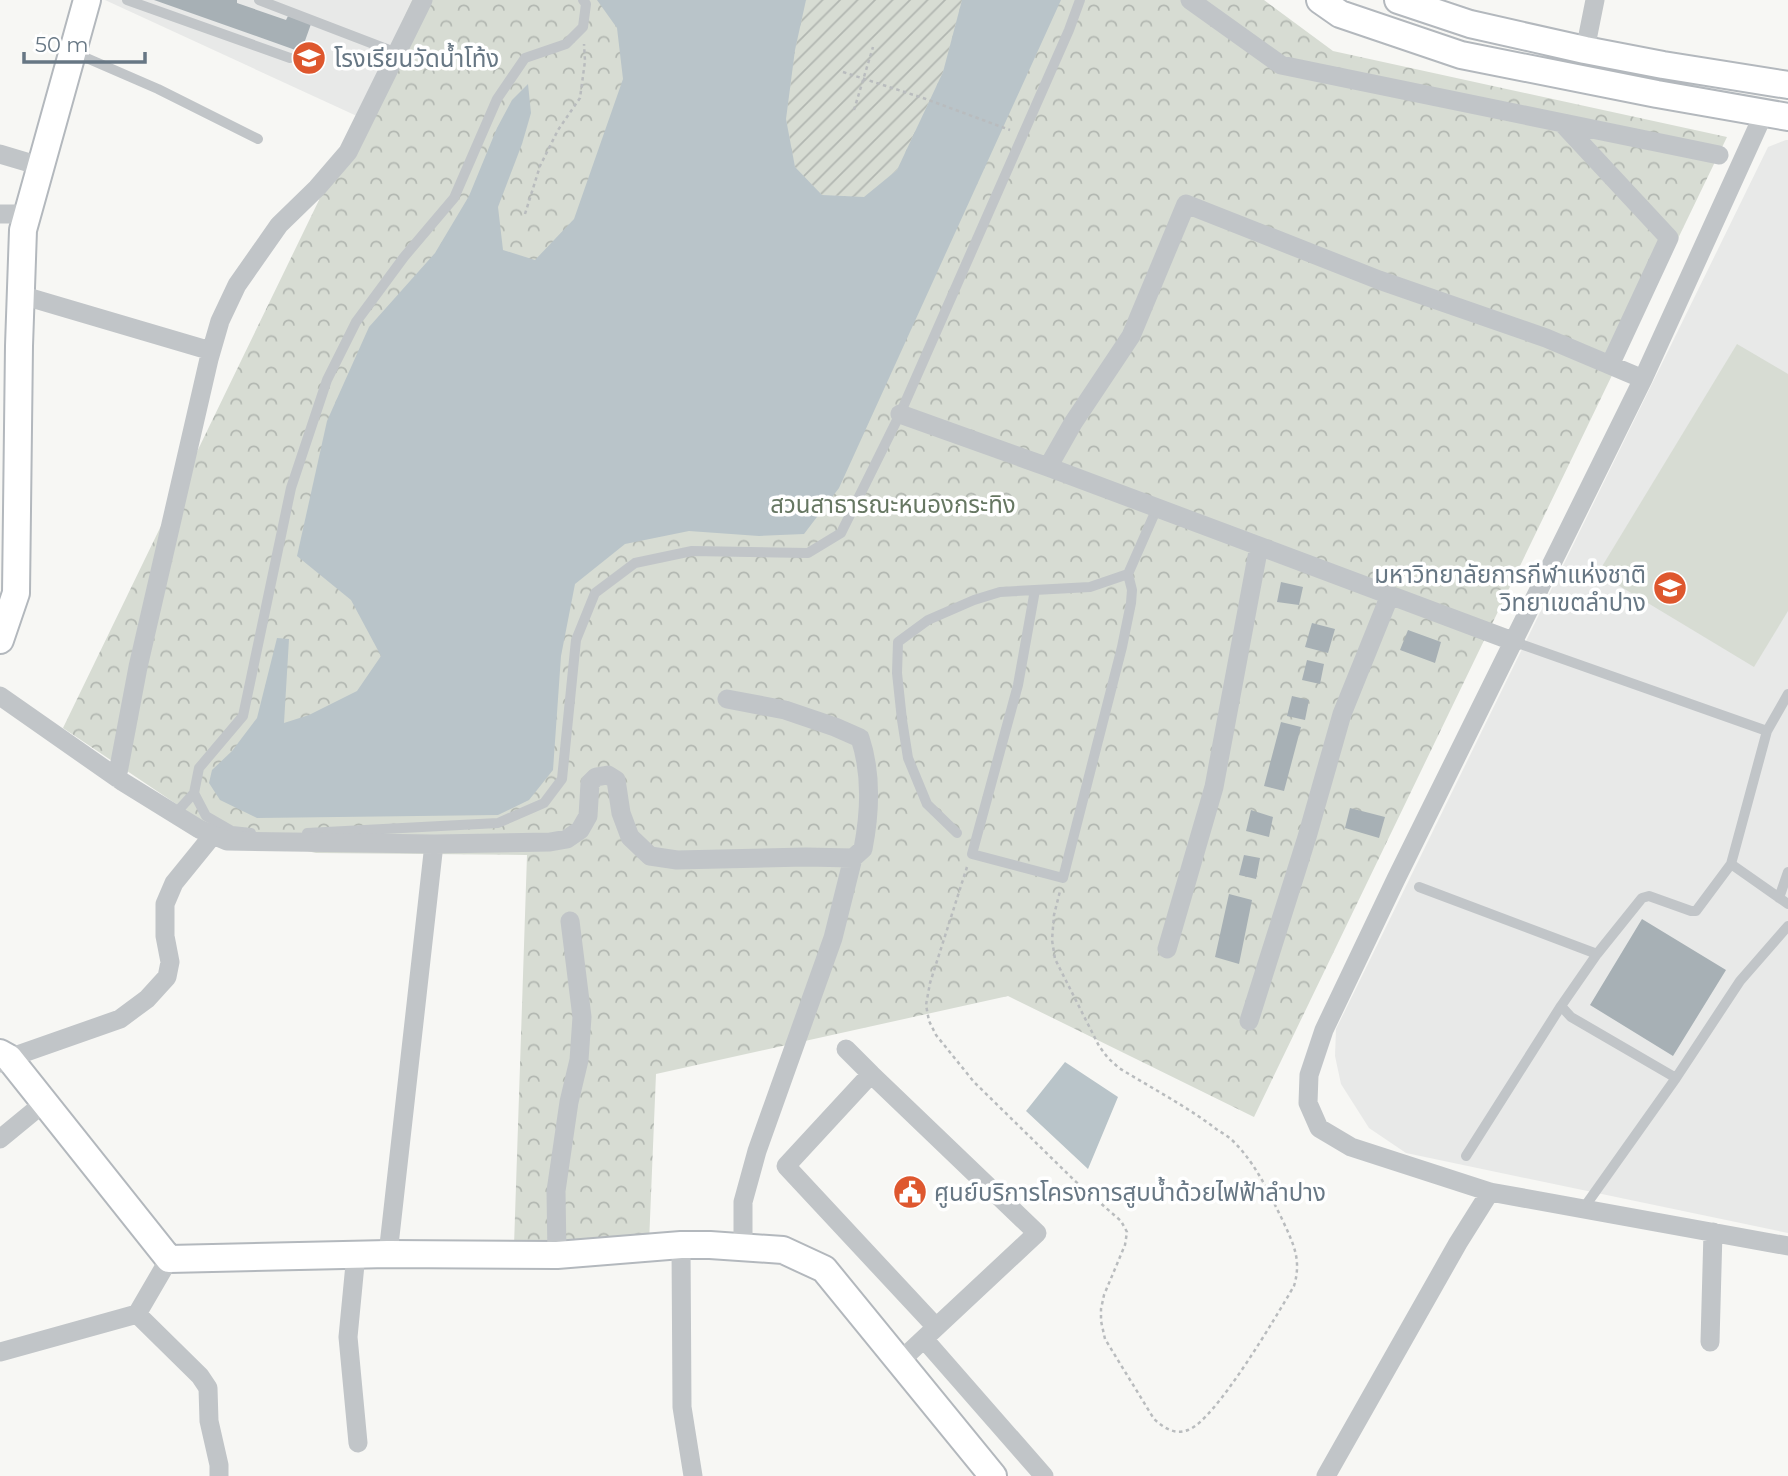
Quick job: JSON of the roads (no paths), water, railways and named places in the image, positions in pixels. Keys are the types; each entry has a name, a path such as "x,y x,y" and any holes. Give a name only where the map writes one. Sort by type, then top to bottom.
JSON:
{"street":[{"path":"0,640 16,593 9,427 21,295 23,230 87,0"},
{"path":"117,778 138,667 220,321 237,285 279,225 317,188 348,152 423,0"},
{"path":"1190,0 1281,65 1719,155"},
{"path":"1320,0 1340,14 1461,55 1776,115 1330,1017 1309,1075 1308,1103 1319,1128 1351,1147 1490,1192 1788,1246"},
{"path":"1398,0 1470,24 1585,50 1788,85"},
{"path":"1585,50 1595,0"},
{"path":"1562,123 1669,239 1610,365"},
{"path":"0,154 40,166"},
{"path":"1048,467 1073,423 1131,336 1186,204 1380,280 1546,338 1643,380"},
{"path":"0,214 27,214"},
{"path":"21,295 211,351"},
{"path":"900,414 1515,642"},
{"path":"1167,949 1214,787 1259,546"},
{"path":"1249,1021 1307,837 1342,714 1390,595"},
{"path":"0,696 117,778 199,829 227,841 434,844 550,842 567,839 580,830 588,816 590,783 596,777 608,775 616,780 621,813 631,836 650,856 677,860 853,858"},
{"path":"727,699 785,710 860,738 869,782 863,849 853,858 833,939 757,1151 743,1202 743,1247"},
{"path":"169,1259 45,1102 3,1058 120,1019 147,999 167,977 170,962 165,936 165,904 174,883 213,835"},
{"path":"388,1254 434,844"},
{"path":"557,1255 556,1191 569,1102 579,1060 582,1017 570,921"},
{"path":"846,1049 1037,1233 899,1362"},
{"path":"871,1074 786,1166 930,1333 1044,1476"},
{"path":"0,1139 45,1102"},
{"path":"1326,1476 1458,1243 1490,1192"},
{"path":"1710,1342 1713,1233"},
{"path":"681,1245 682,1407 693,1476"},
{"path":"169,1259 356,1254 557,1255 681,1245 783,1250 824,1269 993,1476"},
{"path":"356,1254 348,1337 358,1443"},
{"path":"0,1352 136,1314 169,1259"},
{"path":"136,1314 200,1376 208,1388 209,1421 219,1476"}],"lane":[{"path":"127,0 290,58"},
{"path":"259,0 397,53"},
{"path":"175,814 194,793 199,768 243,716 291,488 327,380 356,322 404,257 454,198 497,99 525,58 566,44 583,27 586,4 583,0"},
{"path":"194,793 206,816 232,831 264,835 499,823 544,803 562,779 576,640 595,593 635,563 692,551 808,553 841,533 900,414 1080,0"},
{"path":"72,52 158,89 258,139"},
{"path":"1035,590 1018,685 972,853 1063,878 1127,625 1132,590 1128,574 1157,508"},
{"path":"957,833 927,804 908,758 897,674 898,642 928,620 974,600 1000,593 1090,587 1128,574"},
{"path":"1515,642 1767,731"},
{"path":"1466,1156 1561,1006 1597,954 1642,898 1649,896 1696,911 1731,864 1767,731 1788,694"},
{"path":"1731,864 1784,901 1788,872"},
{"path":"1419,887 1597,954"},
{"path":"1583,1209 1676,1078 1740,981 1788,926"},
{"path":"1561,1006 1572,1017 1676,1078"}],"place":[{"name":"โรงเรียนวัดน้ำโท้ง","path":"309,58"},
{"name":"มหาวิทยาลัยการกีฬาแห่งชาติ วิทยาเขตลำปาง","path":"1670,588"},
{"name":"ศูนย์บริการโครงการสูบน้ำด้วยไฟฟ้าลําปาง","path":"910,1192"}],"park label":[{"name":"สวนสาธารณะหนองกระทิง","path":"893,504"}]}
